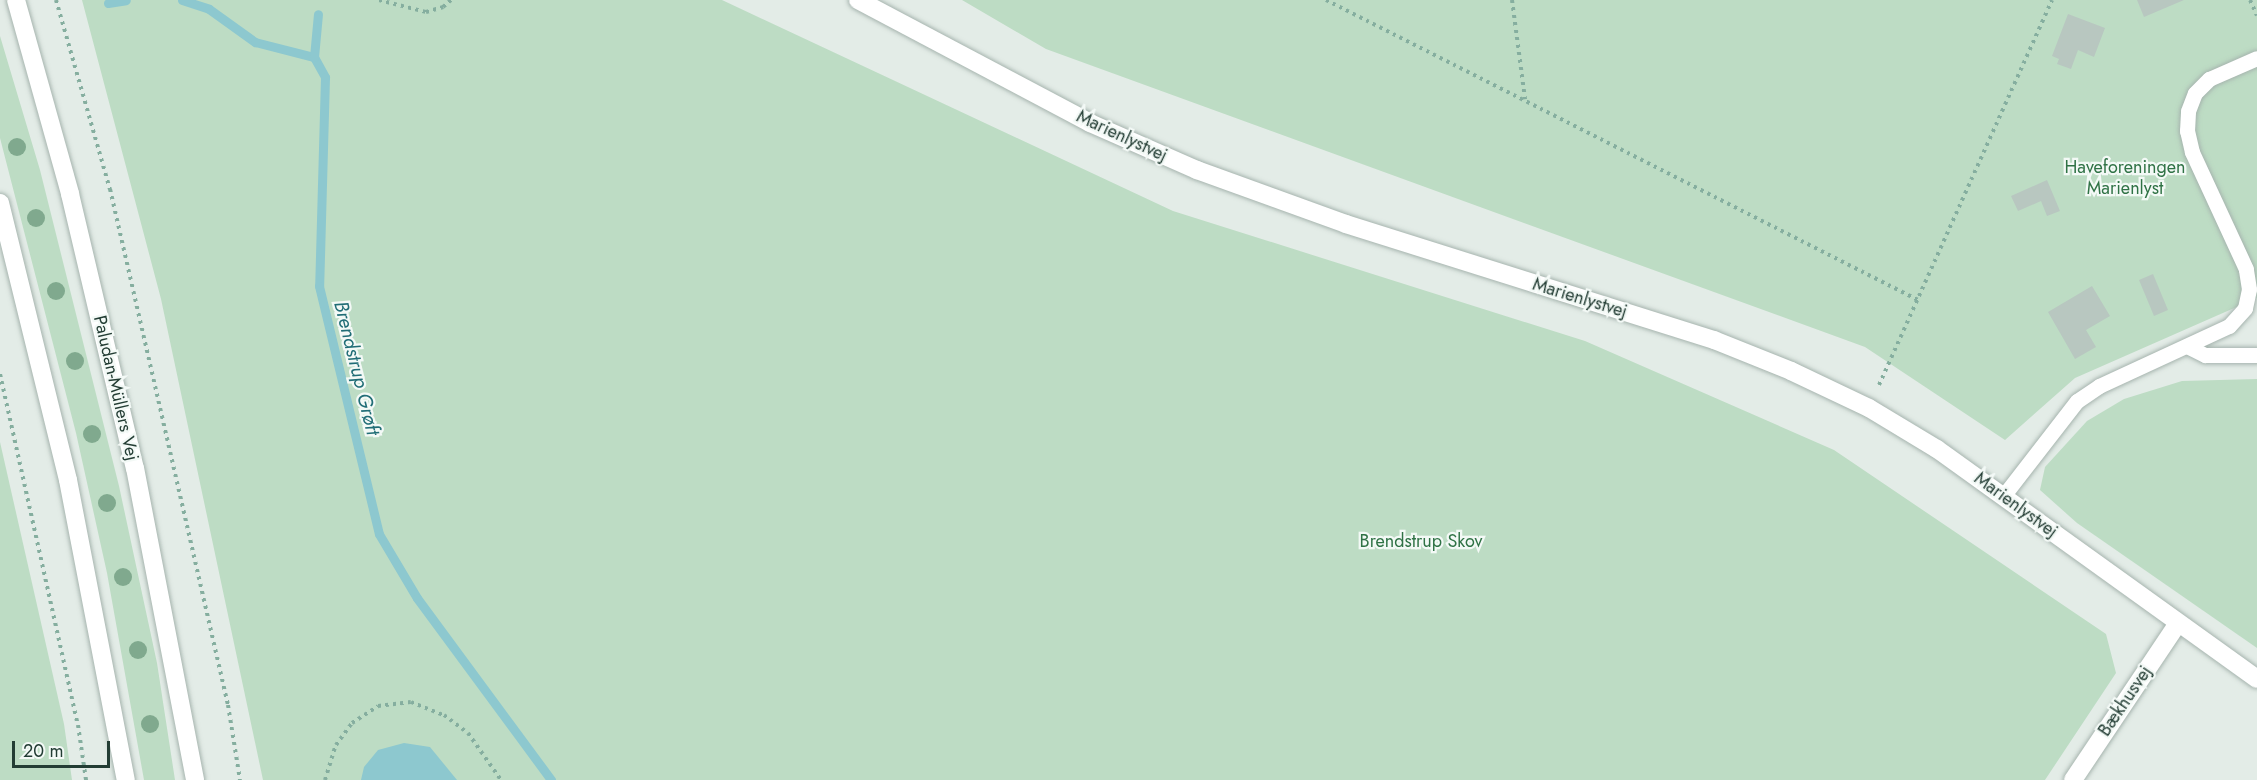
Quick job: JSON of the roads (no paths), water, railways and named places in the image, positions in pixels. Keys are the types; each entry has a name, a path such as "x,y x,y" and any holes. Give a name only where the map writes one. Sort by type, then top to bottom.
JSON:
{"street":[{"name":"Paludan-Müllers Vej","path":"16,0 70,194 135,468 195,780"},
{"name":"Marienlystvej","path":"858,0 1090,123 1197,170 1346,224 1714,340 1791,370 1869,408 2004,495 2257,679"},
{"path":"0,203 68,480 126,780"},
{"name":"Bækhusvej","path":"2073,780 2178,623"}],"lane":[{"path":"2004,495 2077,401 2099,386 2189,347 2229,326 2244,308 2249,289 2246,269 2192,152 2187,131 2188,111 2195,93 2210,79 2257,58"},
{"path":"2189,347 2205,355 2257,355"}],"water":[{"path":"404,743 430,747 457,780 361,780 364,767 378,750"}],"waterway":[{"name":"Brendstrup Grøft","path":"108,3 126,0"},
{"name":"Brendstrup Grøft","path":"182,0 209,9 255,42 314,57 325,77 319,286 379,534 417,598 551,780"},
{"path":"314,57 318,14"}],"park label":[{"name":"Haveforeningen Marienlyst","path":"2125,178"},
{"name":"Brendstrup Skov","path":"1421,541"}]}
